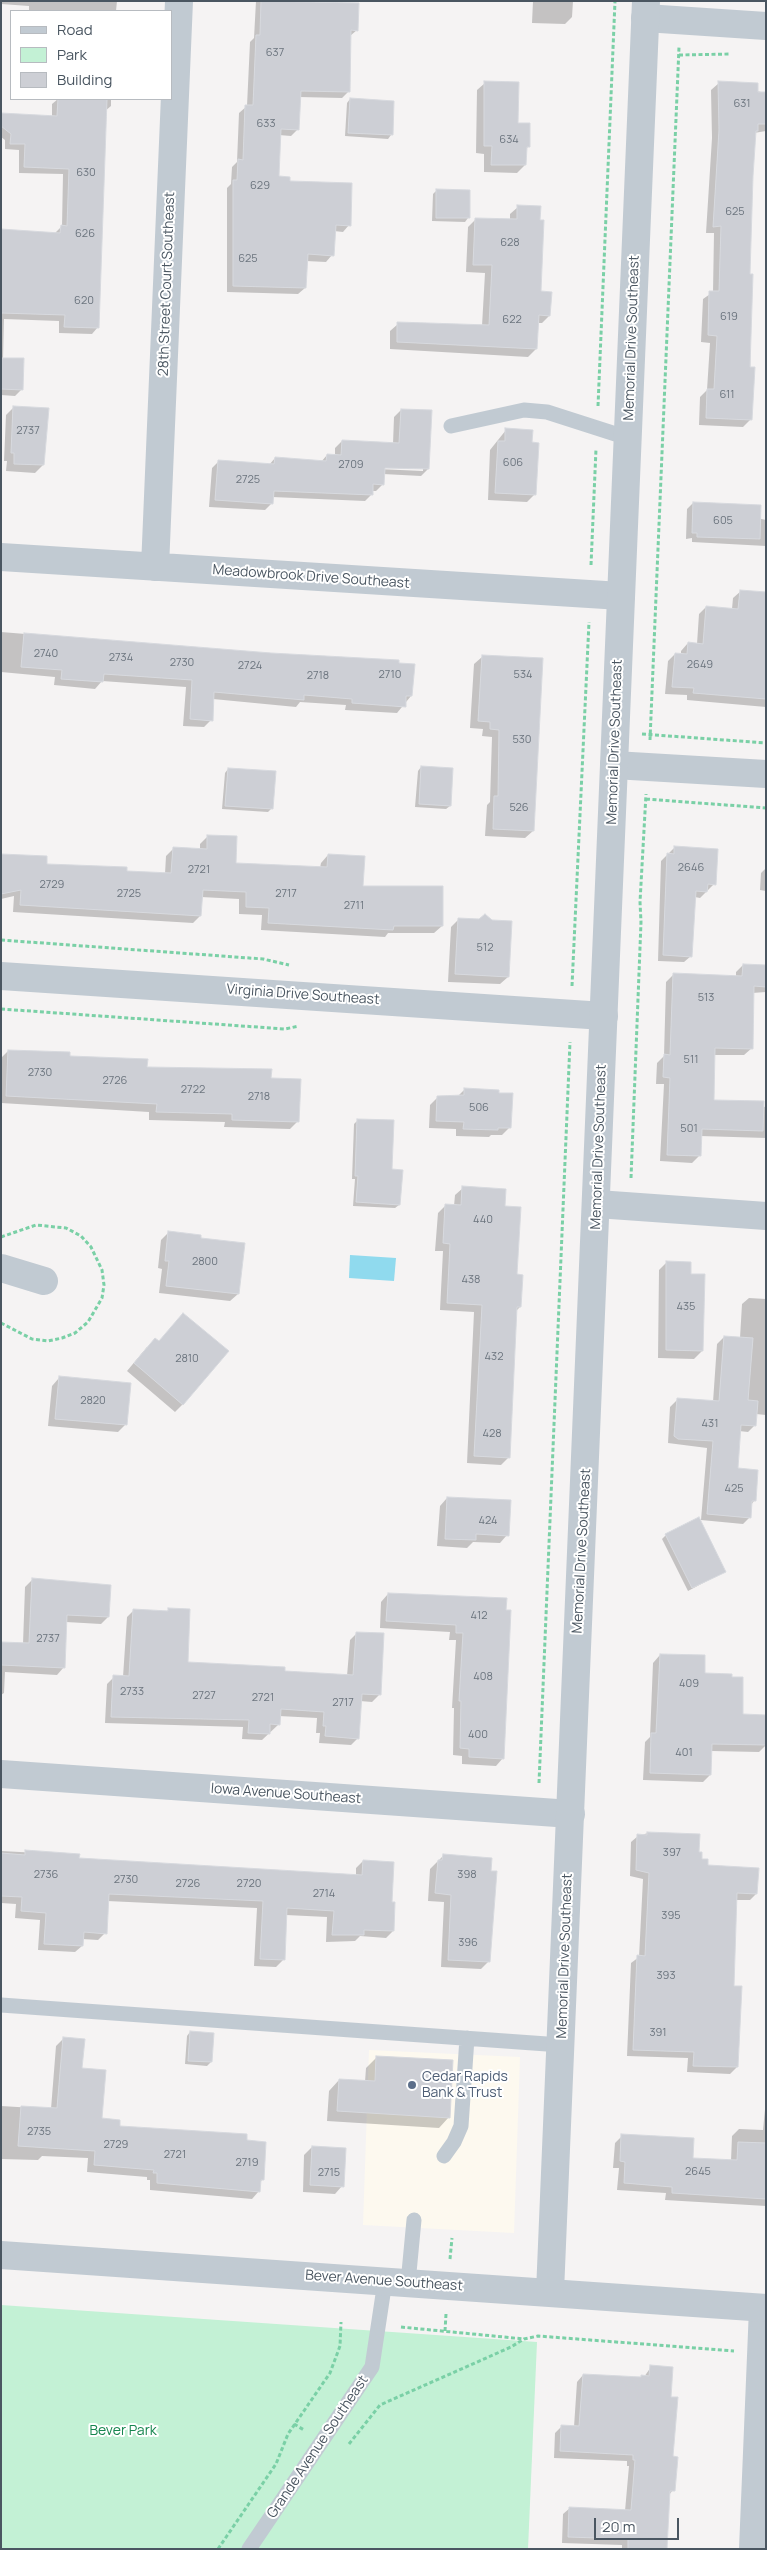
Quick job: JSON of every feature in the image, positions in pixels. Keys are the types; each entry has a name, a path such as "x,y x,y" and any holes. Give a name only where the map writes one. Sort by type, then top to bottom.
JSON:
{"street":[{"name":"28th Street Court Southeast","path":"155,567 179,1"},
{"path":"646,10 680,21 766,26"},
{"name":"Memorial Drive Southeast","path":"550,2292 646,10"},
{"name":"Meadowbrook Drive Southeast","path":"1,557 622,596"},
{"path":"614,765 766,774"},
{"name":"Virginia Drive Southeast","path":"1,976 604,1016"},
{"path":"597,1204 766,1216"},
{"path":"1,1268 44,1281"},
{"name":"Iowa Avenue Southeast","path":"1,1774 571,1814"},
{"name":"Bever Avenue Southeast","path":"1,2255 764,2308"},
{"path":"753,2549 764,2308"}],"lane":[{"path":"451,426 524,410 547,412 628,438"},
{"path":"1,2005 561,2044"},
{"path":"444,2156 454,2142 460,2126 467,2038"},
{"name":"Grande Avenue Southeast","path":"249,2549 372,2367 414,2220"}],"path":[{"path":"590,571 615,1"},
{"path":"649,748 680,21"},
{"path":"679,55 740,54"},
{"path":"572,993 589,622"},
{"path":"638,734 766,743"},
{"path":"630,1183 646,792"},
{"path":"646,799 766,808"},
{"path":"1,940 263,959 290,965"},
{"path":"563,985 581,986"},
{"path":"1,1009 285,1029 302,1025"},
{"path":"539,1789 570,1037"},
{"path":"450,2260 452,2238"},
{"path":"444,2331 447,2309"},
{"path":"218,2549 276,2464 288,2434 336,2361 341,2322"},
{"path":"398,2326 524,2340"},
{"path":"294,2424 322,2441 340,2455 380,2405 524,2340 538,2336 738,2351"}],"shaded area":[{"path":"369,2050 520,2057 514,2233 363,2225"}],"green space":[{"name":"Bever Park","path":"1,2305 537,2342 528,2549 1,2549"}],"water":[{"path":"350,1255 396,1258 394,1281 349,1278"}],"building":[{"path":"261,1 359,3 358,31 351,30 350,92 301,91 299,130 281,129 279,176 290,177 290,181 352,183 351,226 336,225 334,256 308,254 306,288 233,286 233,180 237,180 238,159 243,160 245,105 253,105 256,35 260,35"},
{"path":"484,81 519,82 518,123 530,123 530,147 527,147 526,165 491,165 492,146 484,146"},
{"path":"718,81 758,83 758,92 766,92 766,124 758,124 758,131 756,131 753,176 750,274 753,274 750,367 755,367 752,420 706,418 707,389 714,389 717,336 708,335 709,291 719,291 721,226 713,227 719,130"},
{"path":"350,98 394,101 393,135 348,133"},
{"path":"58,100 107,100 99,328 64,327 65,315 1,313 1,229 60,233 61,225 67,226 69,169 24,167 25,144 10,144 11,134 1,126 1,113 57,116"},
{"path":"436,189 470,190 470,218 436,218"},
{"path":"517,205 541,206 540,220 544,220 541,291 552,292 550,316 539,315 537,349 397,342 397,322 489,325 492,265 473,265 475,218 517,219"},
{"path":"1,358 24,358 23,390 1,389"},
{"path":"13,406 49,408 44,465 14,464 14,453 11,453"},
{"path":"401,409 432,410 429,469 385,468 384,485 373,484 373,495 274,491 273,504 215,500 218,460 274,464 275,457 326,461 327,454 341,455 342,440 399,443"},
{"path":"505,428 533,430 532,442 539,443 536,495 495,493 498,441 505,441"},
{"path":"693,502 761,505 760,539 697,537 697,533 692,533"},
{"path":"740,590 766,592 766,699 693,693 694,688 672,687 675,653 687,654 688,642 703,644 706,606 738,609"},
{"path":"24,633 271,653 399,660 399,663 415,664 412,696 406,696 406,707 352,703 352,699 304,695 304,700 214,692 213,721 190,719 192,680 104,674 103,682 61,679 62,670 21,667"},
{"path":"482,655 543,658 534,831 493,829 494,796 498,796 499,730 490,729 490,722 478,721"},
{"path":"421,766 453,768 451,806 419,804"},
{"path":"228,768 276,771 273,809 225,806"},
{"path":"207,835 237,836 236,863 327,867 328,854 365,856 363,886 443,886 443,926 394,926 393,930 268,923 269,908 246,907 246,892 203,890 201,916 20,905 21,890 1,894 1,854 47,856 47,864 127,867 127,871 171,873 173,847 207,849"},
{"path":"674,846 718,849 716,885 708,884 707,892 696,891 692,957 663,955 667,853 674,854"},
{"path":"485,914 492,920 512,921 509,977 455,974 458,918 479,919"},
{"path":"743,964 766,965 766,987 754,986 753,1049 715,1048 714,1100 764,1101 763,1131 702,1129 701,1156 667,1155 670,1078 663,1077 664,1054 670,1055 673,973 742,976"},
{"path":"8,1050 70,1052 70,1056 148,1059 147,1067 272,1069 271,1078 301,1079 299,1122 232,1120 232,1114 156,1112 157,1104 6,1096"},
{"path":"464,1088 499,1090 499,1093 513,1093 511,1128 498,1128 498,1130 463,1129 464,1122 436,1121 437,1096 464,1095"},
{"path":"357,1119 394,1120 392,1169 403,1170 400,1205 356,1202 358,1176 355,1176"},
{"path":"462,1186 506,1189 505,1206 521,1207 517,1274 523,1275 521,1307 517,1307 510,1458 474,1456 482,1305 447,1303 450,1244 443,1243 445,1204 461,1205"},
{"path":"168,1231 201,1235 201,1238 245,1243 239,1294 166,1286 169,1261 165,1261"},
{"path":"666,1261 691,1262 691,1274 705,1274 703,1351 666,1350"},
{"path":"183,1313 229,1351 183,1405 134,1363 155,1338 159,1341"},
{"path":"724,1336 753,1338 748,1400 758,1401 756,1426 741,1425 738,1468 758,1470 756,1501 752,1501 751,1518 707,1514 713,1441 678,1439 674,1436 677,1398 719,1401"},
{"path":"59,1376 131,1383 127,1425 55,1419"},
{"path":"447,1497 511,1500 509,1536 476,1534 476,1540 445,1539"},
{"path":"699,1517 726,1572 692,1588 665,1534"},
{"path":"32,1578 111,1585 109,1617 67,1615 65,1668 1,1665 1,1642 29,1643"},
{"path":"388,1593 507,1598 506,1610 511,1610 504,1759 469,1757 469,1749 460,1748 461,1701 459,1701 463,1633 456,1633 456,1625 386,1621"},
{"path":"168,1608 190,1609 188,1662 285,1667 285,1671 353,1675 356,1632 384,1633 381,1695 362,1694 359,1739 325,1736 326,1726 323,1726 324,1712 281,1709 280,1725 270,1724 270,1734 248,1733 249,1720 111,1717 113,1675 129,1676 133,1609 168,1611"},
{"path":"660,1654 705,1655 705,1673 732,1674 732,1677 743,1677 743,1714 766,1715 766,1745 712,1744 711,1775 650,1773 651,1733 656,1733"},
{"path":"647,1832 700,1834 699,1852 702,1852 702,1859 708,1859 708,1865 759,1868 757,1894 737,1893 734,1986 742,1986 738,2067 693,2066 694,2052 633,2050 637,1955 645,1956 649,1873 636,1870 637,1834 647,1835"},
{"path":"25,1850 80,1854 79,1858 362,1875 363,1860 394,1862 392,1902 395,1902 394,1931 364,1930 364,1935 332,1935 334,1911 287,1908 285,1960 260,1959 263,1901 109,1894 107,1934 84,1932 83,1946 44,1944 46,1913 21,1911 22,1897 1,1896 1,1853 25,1855"},
{"path":"443,1854 492,1858 491,1871 497,1871 490,1962 448,1960 451,1895 435,1893 438,1860 442,1860"},
{"path":"190,2031 214,2033 212,2062 188,2061"},
{"path":"63,2037 85,2039 82,2068 106,2070 102,2118 120,2120 120,2126 247,2134 247,2140 266,2142 264,2180 261,2180 260,2192 157,2183 157,2173 153,2173 154,2170 94,2165 95,2151 18,2146 21,2106 57,2108"},
{"path":"376,2056 453,2060 450,2118 337,2111 339,2079 375,2081"},
{"path":"621,2134 694,2138 693,2158 737,2160 738,2142 766,2143 766,2199 672,2193 672,2187 624,2183 625,2162 620,2161"},
{"path":"312,2146 346,2148 344,2187 310,2185"},
{"path":"650,2365 673,2367 671,2397 678,2397 673,2456 678,2457 675,2491 670,2491 667,2549 628,2549 628,2539 568,2537 569,2507 631,2510 635,2460 633,2460 633,2455 560,2451 561,2425 579,2426 583,2374 649,2376"}],"place":[{"name":"Cedar Rapids Bank & Trust","path":"412,2085"}]}
